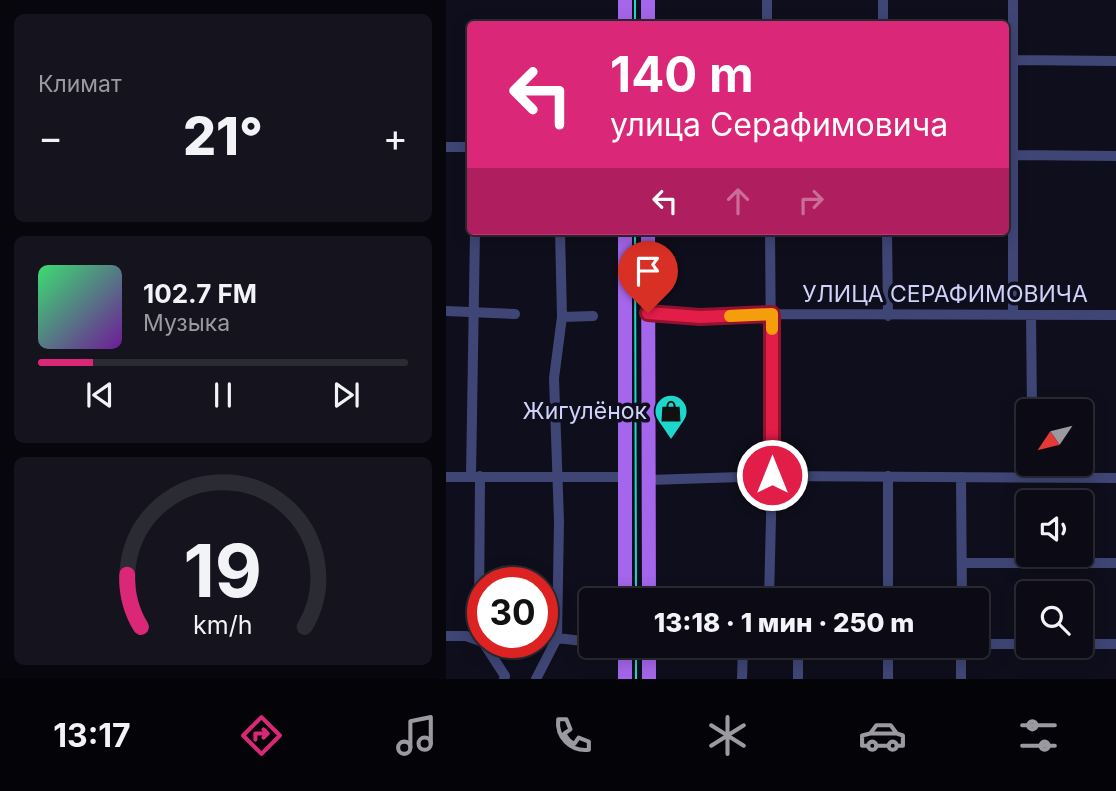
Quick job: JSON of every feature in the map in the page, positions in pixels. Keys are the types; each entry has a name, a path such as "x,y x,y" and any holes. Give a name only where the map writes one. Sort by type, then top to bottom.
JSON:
{"main road":[{"path":"624,0 625,21"},
{"path":"648,0 648,21"},
{"path":"625,235 625,588"},
{"path":"648,235 649,588"},
{"path":"625,658 625,679"},
{"path":"649,658 649,679"}],"street":[{"path":"767,0 767,21"},
{"path":"883,0 883,21"},
{"path":"1013,0 1014,60 1010,155 1013,316"},
{"path":"1014,60 1116,61"},
{"path":"446,147 467,147"},
{"path":"1010,155 1116,156"},
{"path":"475,235 471,398 478,567"},
{"path":"558,586 558,477 554,378 562,317 560,235"},
{"path":"769,588 772,475 770,235"},
{"path":"887,235 888,316"},
{"path":"446,311 515,314"},
{"name":"УЛИЦА СЕРАФИМОВИЧА","path":"648,313 700,317 772,314 1116,315"},
{"path":"1030,315 1032,399"},
{"path":"562,317 593,316"},
{"path":"648,480 772,475 1116,478"},
{"path":"888,476 888,588"},
{"path":"446,477 625,477"},
{"path":"961,477 962,588"},
{"path":"962,563 1116,563"},
{"path":"446,636 467,636"},
{"path":"558,638 579,641"},
{"path":"989,644 1016,644"},
{"path":"1093,644 1116,644"},
{"path":"494,658 505,676 504,679"},
{"path":"536,679 547,658"},
{"path":"742,679 743,658"},
{"path":"798,658 798,679"},
{"path":"888,658 888,679"},
{"path":"961,658 961,679"}],"tram line":[{"path":"635,0 635,21"},
{"path":"635,235 636,588"},
{"path":"636,658 636,679"}],"slow traffic":[{"path":"730,316 772,314 772,329"}],"place":[{"name":"Жигулёнок","path":"671,441"}],"route":[{"path":"648,313 700,317 772,314 772,475"}]}
